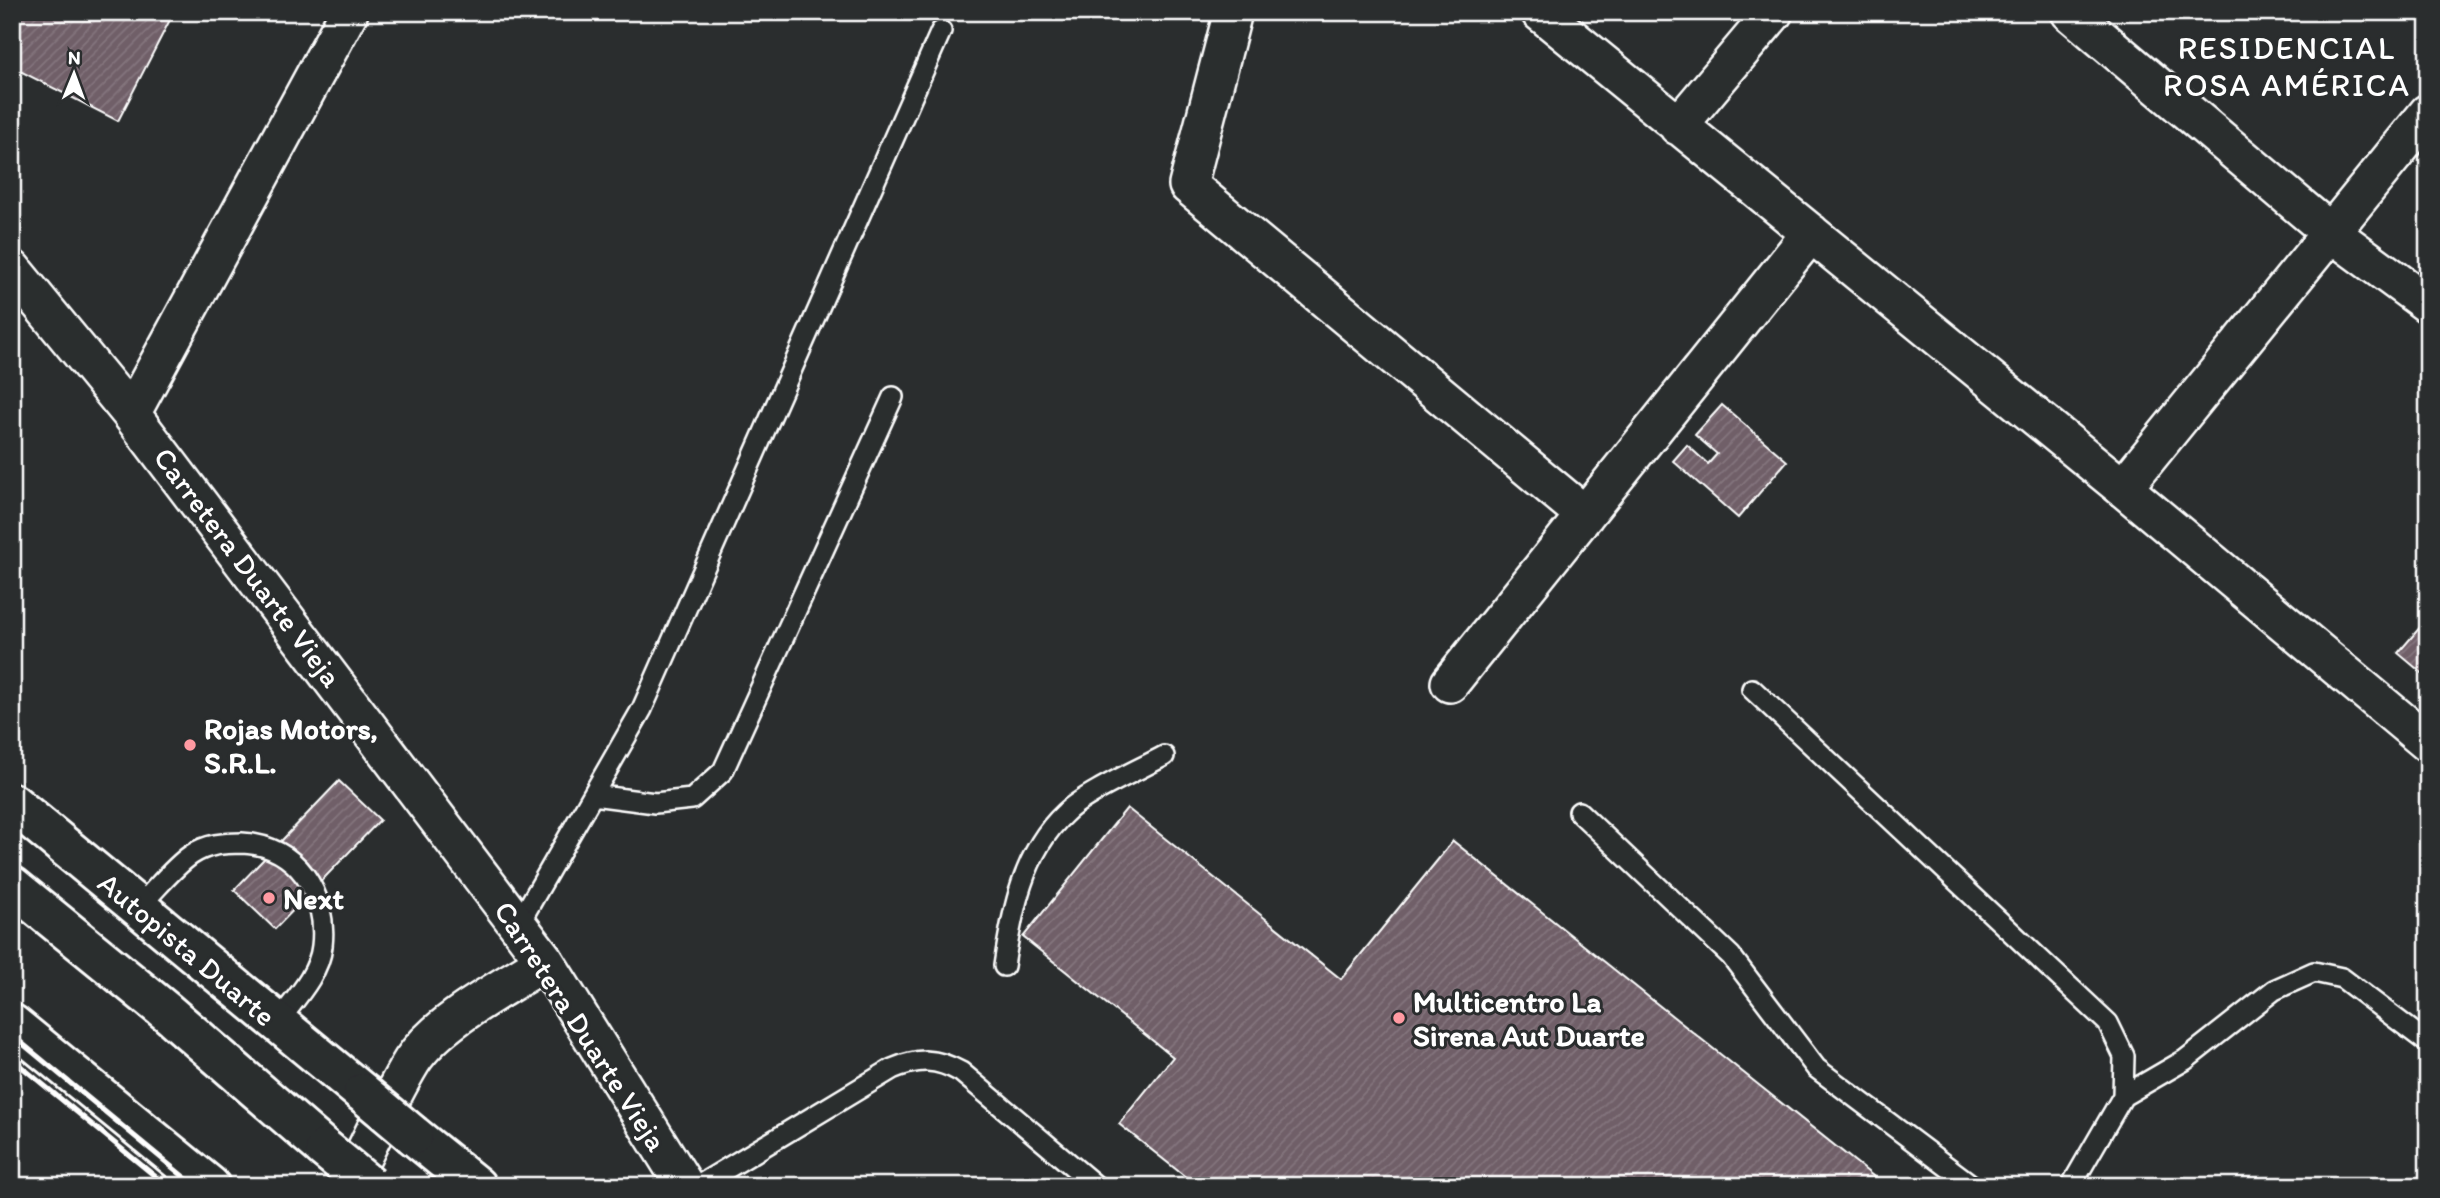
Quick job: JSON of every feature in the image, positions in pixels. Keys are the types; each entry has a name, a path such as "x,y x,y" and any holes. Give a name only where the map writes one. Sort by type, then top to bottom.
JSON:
{"main road":[{"name":"Autopista Duarte","path":"12,803 476,1186"},
{"name":"Autopista Duarte","path":"12,886 167,1012 370,1186"},
{"path":"12,1024 210,1186"}],"street":[{"path":"131,414 349,12"},
{"path":"1233,12 1188,185 1585,515"},
{"path":"1540,12 2123,488 2428,743"},
{"path":"1678,126 1774,12"},
{"path":"2082,16 2330,232 2428,304"},
{"path":"2123,488 2428,113"},
{"path":"1450,683 1811,233"},
{"name":"Carretera Duarte Vieja","path":"12,269 131,414 545,961 685,1186"},
{"path":"348,1186 413,1060 437,1034 466,1012 545,961"}],"lane":[{"path":"518,925 642,709 941,31"},
{"path":"593,795 655,803 692,799 723,771 893,397"},
{"path":"1752,689 2108,1023 2124,1056 2123,1096 2071,1186"},
{"path":"1003,966 1018,890 1046,837 1065,812 1164,756"},
{"path":"1579,812 1731,956 1816,1068 1973,1186"},
{"path":"138,907 191,855 220,842 256,844 276,849 308,876 323,911 322,949 311,979 277,1023"},
{"path":"2123,1096 2185,1060 2274,990 2314,972 2342,978 2428,1043"},
{"path":"698,1186 892,1069 909,1062 928,1059 943,1062 961,1072 1096,1186"}],"building":[{"path":"12,12 174,12 118,121 12,67"},
{"path":"1722,405 1787,461 1738,518 1673,461 1687,445 1708,464 1717,454 1695,435"},
{"path":"2428,618 2428,678 2398,653"},
{"path":"339,781 380,820 275,929 234,890"},
{"name":"Multicentro La Sirena Aut Duarte","path":"1127,808 1341,979 1453,841 1883,1184 1197,1186 1119,1124 1173,1057 1023,937"}],"railway":[{"path":"12,1035 195,1186"},
{"path":"12,1059 167,1186"}],"place":[{"name":"Rojas Motors, S.R.L.","path":"190,745"},
{"name":"Next","path":"269,898"},
{"name":"Multicentro La Sirena Aut Duarte","path":"1399,1018"}],"district":[{"name":"RESIDENCIAL ROSA AMÉRICA","path":"2287,66"}]}
